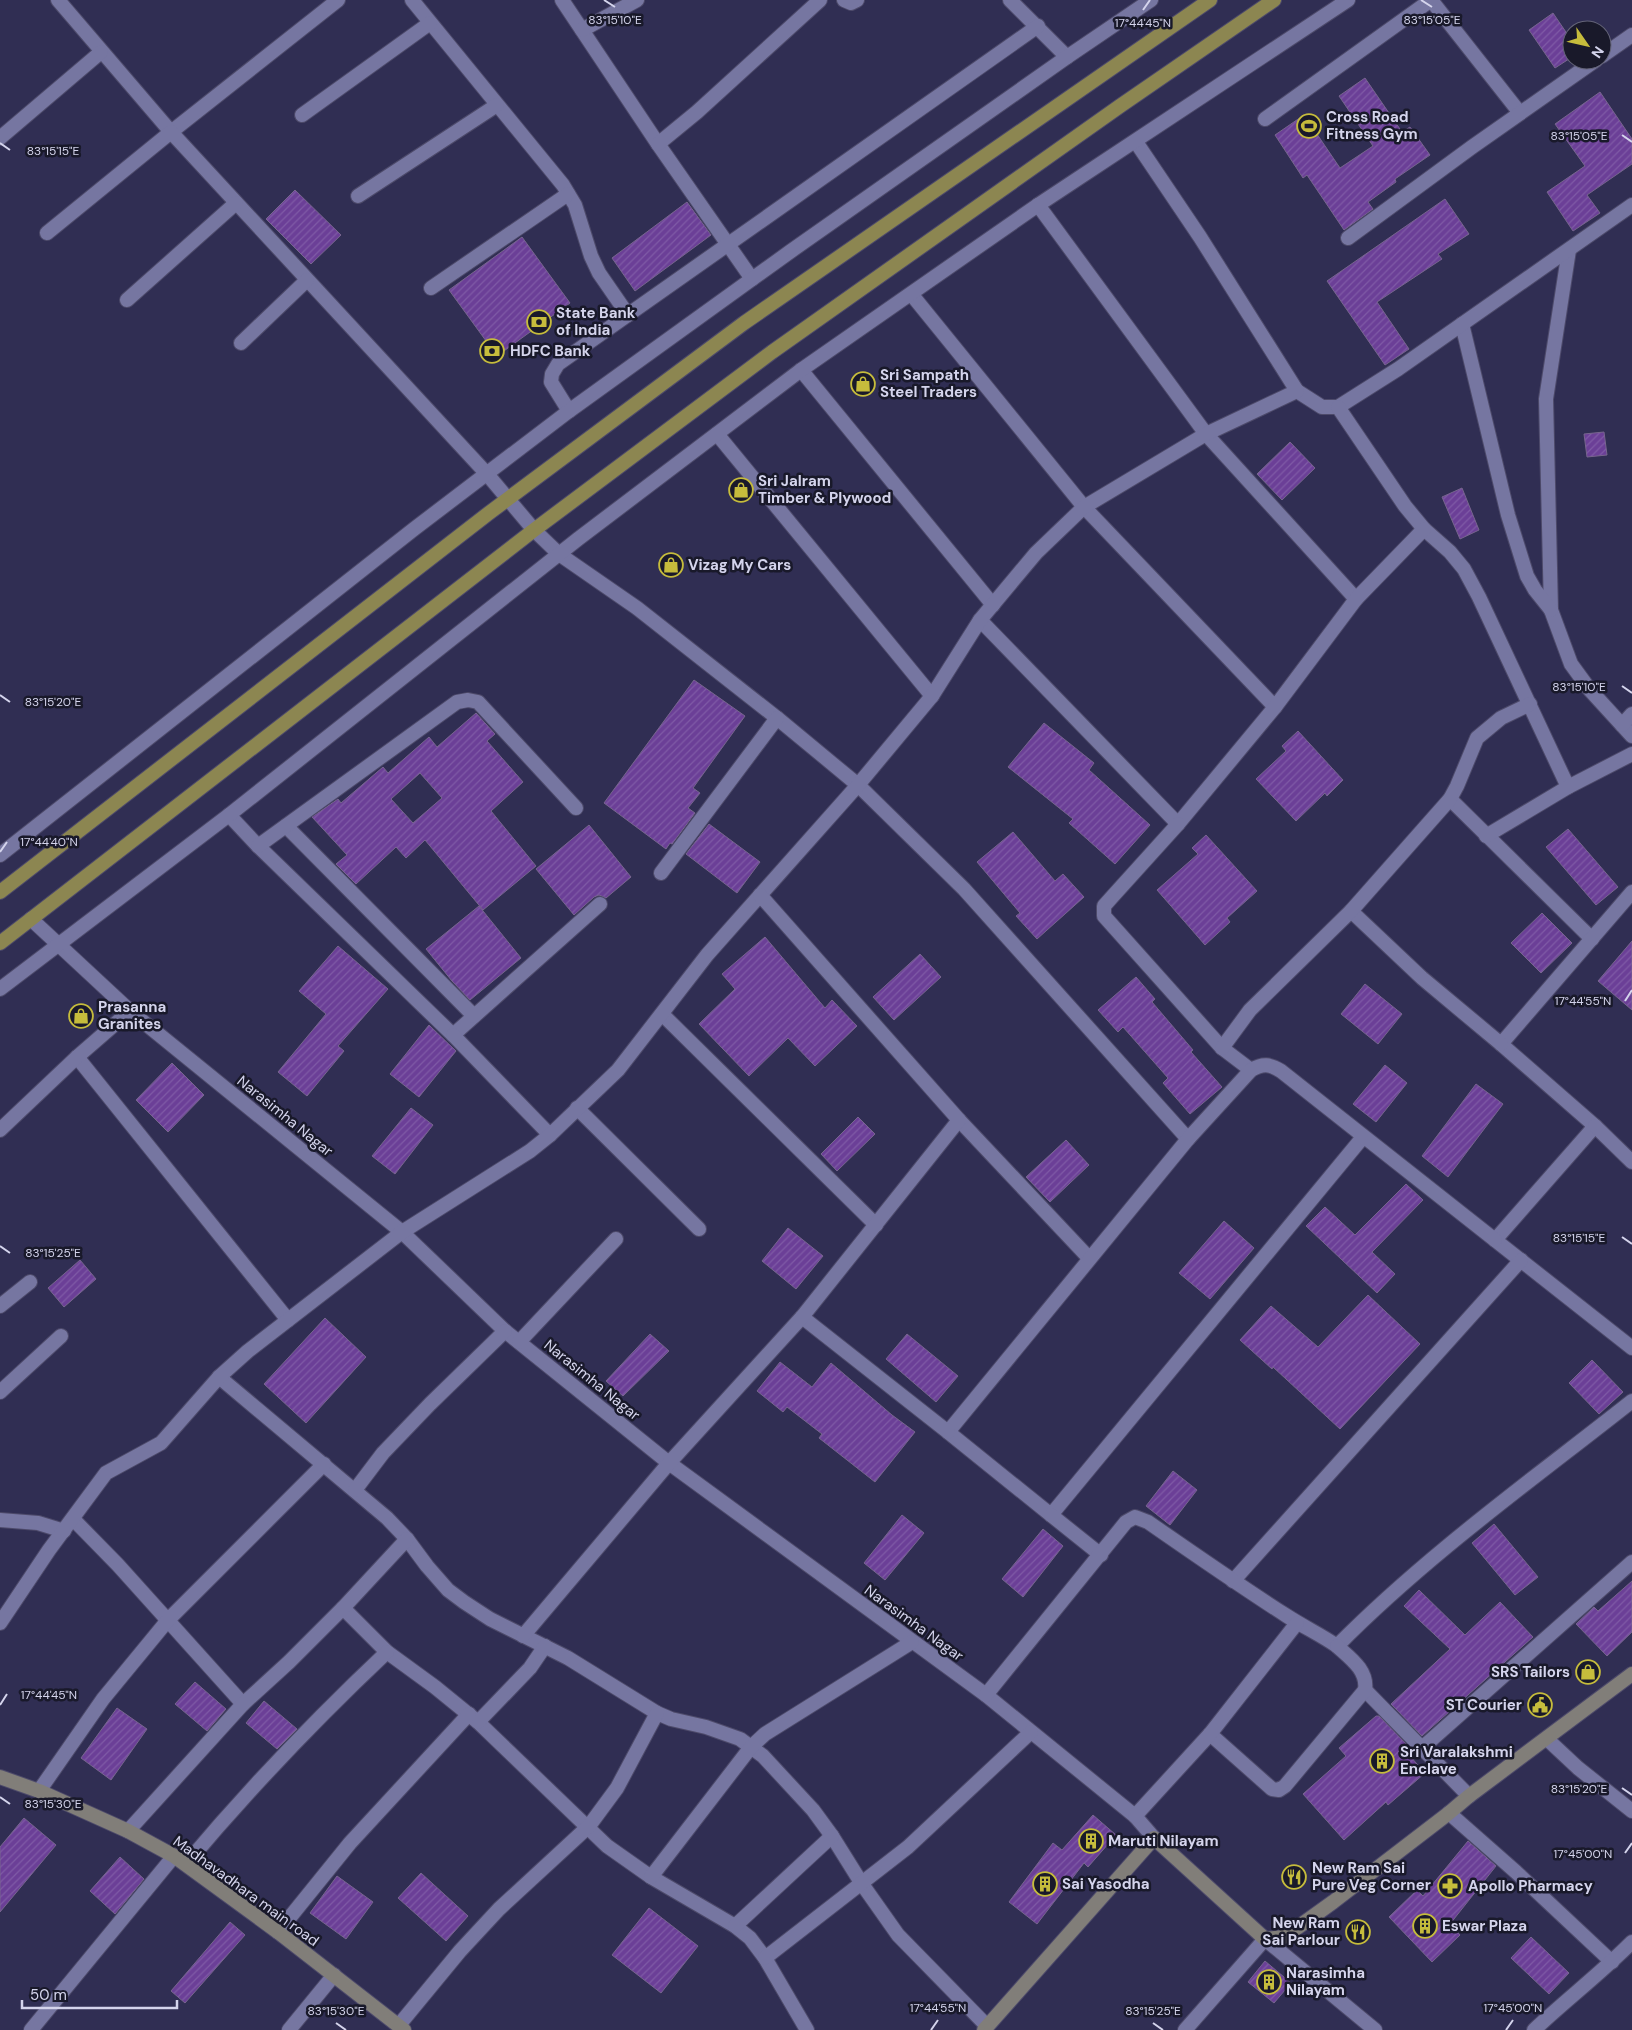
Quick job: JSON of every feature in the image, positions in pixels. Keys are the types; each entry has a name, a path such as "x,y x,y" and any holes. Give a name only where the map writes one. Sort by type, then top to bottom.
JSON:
{"main road":[{"path":"0,892 509,498 744,322 1210,0"},
{"path":"0,943 534,530 791,338 1274,0"},
{"path":"986,2028 1154,1838 1265,1939 1282,1937 1294,1930 1632,1674"},
{"name":"Madhavadhara main road","path":"0,1777 39,1791 128,1831 180,1860 278,1932 401,2028"}],"street":[{"path":"60,0 101,52 171,132 509,498 534,530 559,554 637,608 777,718 858,785 964,889 1188,1139"},
{"path":"47,233 338,0"},
{"path":"412,0 563,185 574,205 591,256 599,273 628,315"},
{"path":"562,0 752,280"},
{"path":"582,30 636,0"},
{"path":"658,144 697,112 820,0"},
{"path":"844,0 851,3 857,0"},
{"path":"1010,0 1067,57"},
{"path":"0,855 414,529 569,411 1067,57 1151,0"},
{"path":"0,988 229,814 559,554 801,370 1038,205 1136,142 1348,0"},
{"path":"1265,119 1431,0 1520,113"},
{"path":"302,114 430,23"},
{"path":"569,411 551,382 558,364 1038,26"},
{"path":"1612,49 1632,36"},
{"path":"0,138 101,52"},
{"path":"1348,238 1582,70"},
{"path":"358,196 496,105"},
{"path":"1136,142 1200,237 1297,391 1322,407 1338,407 1398,369 1632,206"},
{"path":"431,288 568,194"},
{"path":"127,300 236,202"},
{"path":"1038,205 1206,434 1356,599"},
{"path":"1551,610 1546,399 1569,250"},
{"path":"241,343 307,280"},
{"path":"912,294 1084,507 1275,706"},
{"path":"1462,324 1508,515 1527,576 1535,590 1551,610 1571,664 1590,690 1632,736"},
{"path":"801,370 993,605"},
{"path":"0,1623 106,1473 161,1443 219,1376 248,1351 402,1232 530,1151 550,1135 618,1070 707,955 858,785 932,696 980,620 1036,553 1084,507 1206,434 1297,391"},
{"path":"1338,407 1385,479 1424,529 1450,552 1464,569 1568,787"},
{"path":"717,434 932,696"},
{"path":"1251,1070 1222,1048 1104,916 1104,906 1178,824 1275,706 1356,599 1424,529"},
{"path":"980,620 1178,824"},
{"path":"258,846 457,702 468,700 478,702 576,808"},
{"path":"1222,1048 1250,1010 1351,911 1450,799 1477,738 1501,718 1530,704"},
{"path":"1622,725 1632,714"},
{"path":"661,873 777,718"},
{"path":"1486,836 1568,787 1632,754"},
{"path":"1450,799 1592,939"},
{"path":"229,814 258,846 453,1035 550,1135"},
{"path":"286,826 474,1016"},
{"path":"1501,1044 1632,892"},
{"path":"760,895 959,1120 1089,1258"},
{"path":"453,1035 600,904"},
{"path":"1351,911 1422,978 1595,1126 1632,1162"},
{"name":"Narasimha Nagar","path":"31,920 130,1011 402,1232 505,1331 669,1463 986,1695 1135,1816 1154,1838"},
{"path":"0,1130 130,1011"},
{"path":"662,1014 876,1225"},
{"path":"78,1057 288,1320"},
{"path":"948,1432 1188,1139 1251,1070 1262,1064 1273,1066 1632,1348"},
{"path":"577,1108 698,1229"},
{"path":"523,1636 669,1463 802,1317 959,1120"},
{"path":"1495,1240 1595,1126"},
{"path":"1051,1515 1363,1137"},
{"path":"519,1342 616,1239"},
{"path":"1233,1581 1521,1260"},
{"path":"0,1306 30,1282"},
{"path":"802,1317 1100,1555"},
{"path":"355,1490 383,1453 505,1331"},
{"path":"0,1392 61,1336"},
{"path":"219,1376 387,1518 407,1539 448,1590 490,1619 545,1646 658,1713 671,1719 706,1727 740,1739 763,1756 813,1810 898,1935 986,2028"},
{"path":"1337,1646 1424,1566 1632,1401"},
{"path":"39,1791 103,1699 168,1620 324,1464"},
{"path":"986,1695 1126,1522 1136,1517 1148,1522 1297,1623 1322,1635 1337,1646 1361,1670 1366,1682 1365,1690 1290,1781 1279,1790 1272,1789 1210,1734"},
{"path":"73,1519 168,1620 243,1704"},
{"path":"0,1520 38,1523 64,1531"},
{"path":"128,1831 243,1704 289,1662 343,1608 407,1539"},
{"path":"1422,1748 1632,1562"},
{"path":"343,1608 388,1652 474,1718 589,1826 607,1846 651,1877 735,1926 750,1938 765,1958 807,2030"},
{"path":"1135,1816 1210,1734 1297,1623"},
{"path":"651,1877 751,1747 765,1734 912,1642"},
{"path":"278,1932 350,1843 474,1718 530,1668 545,1646"},
{"path":"31,2030 180,1860 326,1710 388,1652"},
{"path":"1365,1690 1469,1796"},
{"path":"401,2028 460,1951 499,1909 589,1826 616,1788 658,1713"},
{"path":"765,1958 908,1847 1031,1732"},
{"path":"1547,1739 1578,1768 1632,1811"},
{"path":"1449,1813 1516,1872 1612,1962"},
{"path":"735,1926 832,1836"},
{"path":"1185,2030 1265,1939 1375,2030"},
{"path":"1534,2030 1577,1990 1612,1962 1632,1942"},
{"path":"289,2030 334,1975"}],"building":[{"path":"1553,13 1562,26 1562,63 1555,68 1529,30"},
{"path":"1365,78 1402,132 1410,127 1430,155 1395,179 1396,182 1368,202 1373,209 1344,230 1307,175 1303,178 1275,135 1304,115 1340,168 1373,146 1339,96"},
{"path":"1600,92 1632,139 1632,164 1587,195 1600,213 1573,231 1547,192 1585,166 1555,124"},
{"path":"295,190 341,235 311,264 266,219"},
{"path":"1445,199 1469,234 1438,254 1442,259 1377,302 1409,349 1385,365 1327,281"},
{"path":"687,202 711,235 635,291 612,258"},
{"path":"522,237 570,303 497,356 449,290"},
{"path":"1604,432 1607,455 1587,457 1584,434"},
{"path":"1290,442 1315,468 1282,500 1257,474"},
{"path":"1462,488 1479,530 1460,539 1442,497"},
{"path":"694,680 745,716 693,788 700,793 688,808 695,813 672,844 670,843 666,849 604,803"},
{"path":"476,713 495,734 487,741 523,782 491,811 536,866 483,910 425,840 406,858 396,847 356,884 336,864 347,855 312,817 338,799 341,803 383,767 388,773 429,737 437,747","holes":["420,773 442,798 413,823 391,799"]},
{"path":"1044,723 1094,763 1089,770 1150,825 1115,864 1069,823 1073,819 1008,767"},
{"path":"1298,731 1343,780 1327,796 1325,793 1296,821 1256,779 1286,751 1282,746"},
{"path":"709,824 760,862 737,893 686,854"},
{"path":"589,825 631,877 606,898 599,895 594,897 574,915 536,869"},
{"path":"1568,829 1618,887 1596,905 1546,847"},
{"path":"1013,832 1055,881 1063,874 1084,897 1037,939 1016,916 1020,913 977,862"},
{"path":"1206,835 1257,891 1227,918 1230,922 1205,945 1157,890 1198,854 1192,848"},
{"path":"479,906 521,958 470,1000 426,949"},
{"path":"1542,913 1572,943 1541,973 1511,943"},
{"path":"765,937 825,1008 832,1000 857,1026 815,1066 788,1038 749,1076 699,1024 735,989 722,974"},
{"path":"1632,941 1632,1010 1598,981"},
{"path":"338,946 388,989 338,1046 344,1051 307,1096 278,1072 326,1014 299,991"},
{"path":"920,954 941,977 894,1020 873,997"},
{"path":"1136,977 1155,999 1152,1002 1193,1050 1191,1052 1222,1087 1190,1114 1163,1083 1168,1078 1123,1027 1118,1032 1098,1010"},
{"path":"1365,984 1402,1014 1378,1044 1341,1014"},
{"path":"429,1025 456,1051 419,1097 390,1074"},
{"path":"172,1063 204,1095 168,1132 136,1100"},
{"path":"1385,1065 1407,1083 1376,1122 1353,1104"},
{"path":"1476,1084 1503,1104 1448,1177 1422,1156"},
{"path":"411,1108 433,1125 395,1174 372,1156"},
{"path":"858,1117 875,1134 837,1171 821,1154"},
{"path":"1066,1140 1089,1165 1050,1202 1026,1177"},
{"path":"1406,1184 1423,1200 1372,1252 1395,1274 1377,1293 1306,1226 1325,1207 1355,1235"},
{"path":"1224,1221 1254,1248 1210,1299 1179,1273"},
{"path":"788,1228 823,1256 796,1289 762,1261"},
{"path":"80,1260 96,1279 64,1307 48,1288"},
{"path":"1368,1295 1420,1344 1340,1429 1273,1367 1272,1369 1240,1340 1271,1306 1318,1347"},
{"path":"325,1318 366,1357 306,1423 264,1384"},
{"path":"650,1334 669,1351 623,1396 606,1381"},
{"path":"907,1334 958,1376 936,1402 886,1359"},
{"path":"1592,1360 1623,1392 1599,1414 1569,1383"},
{"path":"780,1362 812,1387 831,1363 915,1432 875,1482 819,1438 822,1434 787,1407 783,1412 757,1391"},
{"path":"1173,1471 1197,1490 1170,1525 1146,1506"},
{"path":"902,1515 924,1533 885,1580 864,1563"},
{"path":"1494,1524 1538,1577 1515,1595 1472,1543"},
{"path":"1043,1529 1063,1546 1023,1597 1002,1579"},
{"path":"1632,1581 1632,1632 1607,1656 1576,1624 1594,1607 1598,1611"},
{"path":"1419,1590 1465,1635 1500,1602 1533,1637 1422,1736 1391,1704 1450,1649 1404,1606"},
{"path":"195,1682 226,1709 207,1731 175,1704"},
{"path":"264,1701 297,1729 277,1749 246,1723"},
{"path":"117,1708 147,1729 111,1780 81,1758"},
{"path":"1376,1716 1379,1716 1413,1751 1409,1755 1425,1773 1388,1805 1386,1802 1344,1840 1303,1794 1346,1756 1339,1748"},
{"name":"Sai Yasodha","path":"1093,1815 1116,1835 1088,1867 1084,1863 1037,1924 1009,1902 1053,1843 1062,1850"},
{"path":"24,1818 56,1845 0,1912 0,1847"},
{"path":"1468,1841 1496,1866 1450,1924 1460,1935 1432,1962 1389,1917 1417,1890 1423,1896"},
{"path":"120,1857 144,1879 115,1914 90,1891"},
{"path":"421,1873 468,1916 446,1941 398,1898"},
{"path":"337,1876 373,1902 346,1939 310,1913"},
{"path":"649,1908 698,1946 661,1993 612,1955"},
{"path":"230,1922 245,1935 185,2003 171,1991"},
{"path":"1531,1937 1569,1973 1549,1994 1511,1958"},
{"name":"Narasimha Nilayam","path":"1265,1961 1291,1983 1274,2003 1248,1982"}],"place":[{"name":"Cross Road Fitness Gym","path":"1309,126"},
{"name":"State Bank of India","path":"539,322"},
{"name":"HDFC Bank","path":"492,351"},
{"name":"Sri Sampath Steel Traders","path":"863,384"},
{"name":"Sri Jalram Timber & Plywood","path":"741,490"},
{"name":"Vizag My Cars","path":"671,565"},
{"name":"Prasanna Granites","path":"81,1016"},
{"name":"SRS Tailors","path":"1588,1672"},
{"name":"ST Courier","path":"1540,1705"},
{"name":"Sri Varalakshmi Enclave","path":"1382,1761"},
{"name":"Maruti Nilayam","path":"1091,1841"},
{"name":"New Ram Sai Pure Veg Corner","path":"1294,1877"},
{"name":"Sai Yasodha","path":"1045,1884"},
{"name":"Apollo Pharmacy","path":"1450,1886"},
{"name":"Eswar Plaza","path":"1425,1926"},
{"name":"New Ram Sai Parlour","path":"1358,1932"},
{"name":"Narasimha Nilayam","path":"1269,1982"}]}
